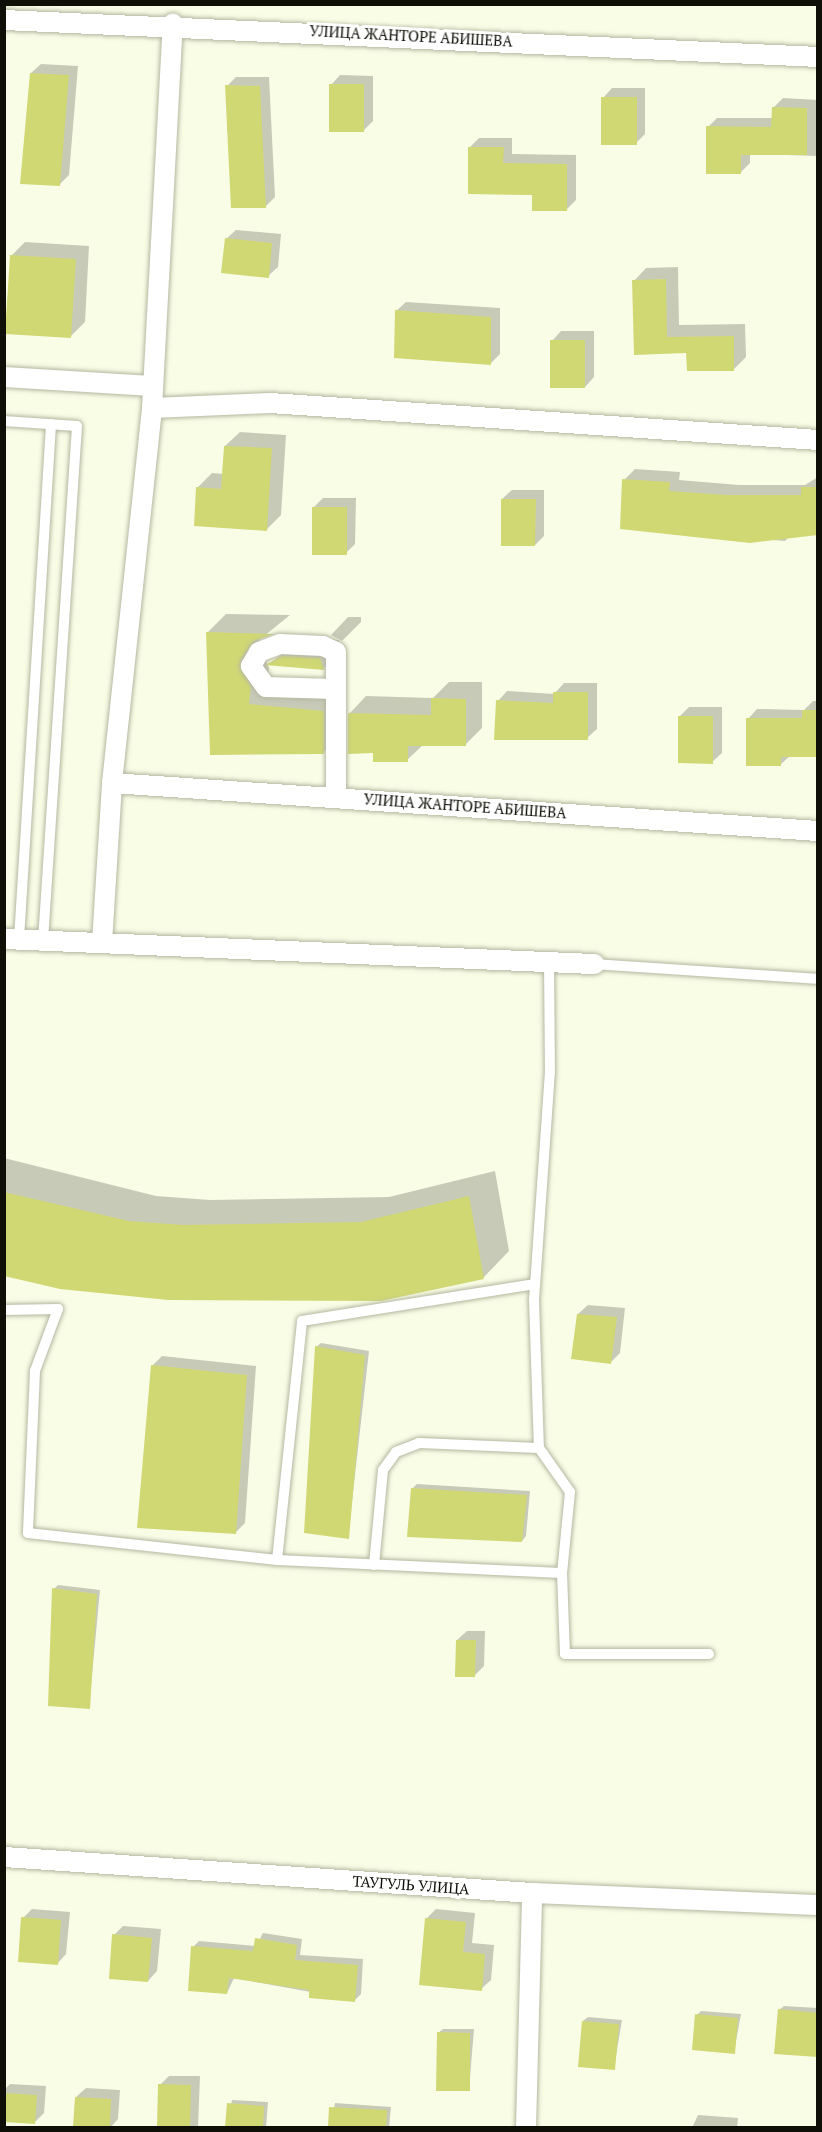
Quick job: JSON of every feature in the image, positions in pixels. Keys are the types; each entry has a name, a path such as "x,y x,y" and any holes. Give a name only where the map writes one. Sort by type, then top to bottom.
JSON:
{"street":[{"name":"УЛИЦА ЖАНТОРЕ АБИШЕВА","path":"4,20 173,24 818,57"},
{"path":"102,943 112,783 152,408 173,24"},
{"path":"4,377 152,386"},
{"path":"152,408 270,403 818,440"},
{"path":"335,689 336,796"},
{"name":"УЛИЦА ЖАНТОРЕ АБИШЕВА","path":"112,783 336,796 818,831"},
{"path":"12,939 594,964"},
{"name":"ТАУГУЛЬ УЛИЦА","path":"4,1857 532,1893 818,1905"},
{"path":"526,2127 532,1893"}],"lane":[{"path":"4,421 77,426 43,940"},
{"path":"12,939 51,424"},
{"path":"549,961 550,1071 535,1284 539,1448 570,1492 562,1574 565,1654 709,1654"},
{"path":"594,964 818,979"},
{"path":"277,1560 302,1321 535,1284"},
{"path":"4,1310 58,1309 35,1371 28,1533 277,1560 562,1574"},
{"path":"374,1565 383,1470 396,1452 419,1443 539,1448"}],"building":[{"path":"30,73 69,75 60,186 20,184"},
{"path":"329,84 364,84 364,132 329,132"},
{"path":"225,85 260,86 266,208 231,208"},
{"path":"601,97 637,97 637,145 601,145"},
{"path":"772,107 807,108 807,155 741,155 741,174 706,174 706,126 771,127"},
{"path":"468,147 504,147 503,163 567,164 567,211 532,211 532,195 468,194"},
{"path":"225,238 272,243 269,278 221,273"},
{"path":"10,255 76,259 71,338 5,334"},
{"path":"666,279 667,337 734,336 734,371 687,371 686,353 634,355 632,280"},
{"path":"395,310 491,317 491,365 394,358"},
{"path":"550,340 585,340 585,388 550,388"},
{"path":"224,446 272,448 267,531 194,526 196,487 221,489"},
{"path":"622,479 670,482 669,491 727,495 801,495 801,487 818,487 818,535 750,543 620,529"},
{"path":"501,499 536,499 535,546 501,546"},
{"path":"312,507 347,507 347,555 312,555"},
{"path":"206,632 274,634 254,641 240,661 251,687 249,704 324,711 324,754 210,755"},
{"path":"282,656 320,658 324,670 265,665"},
{"path":"553,692 588,692 588,740 494,740 496,700 553,703"},
{"path":"431,698 466,699 466,746 408,746 408,762 373,762 373,753 348,754 348,713 431,715"},
{"path":"802,710 818,710 818,757 781,757 781,766 746,766 746,718 802,718"},
{"path":"678,716 713,716 713,764 678,763"},
{"path":"4,1192 129,1221 183,1225 361,1222 469,1196 484,1279 381,1301 168,1300 60,1289 4,1276"},
{"path":"577,1314 617,1317 611,1364 571,1359"},
{"path":"315,1346 365,1355 349,1539 304,1533"},
{"path":"151,1365 247,1375 236,1534 137,1528"},
{"path":"411,1488 527,1495 522,1542 407,1537"},
{"path":"52,1588 97,1594 90,1709 48,1706"},
{"path":"456,1640 476,1640 475,1677 455,1677"},
{"path":"21,1917 61,1920 58,1965 18,1962"},
{"path":"425,1918 466,1922 463,1952 485,1954 482,1991 419,1985"},
{"path":"112,1934 152,1938 148,1982 109,1979"},
{"path":"255,1938 297,1945 295,1960 358,1965 355,2002 309,1998 309,1990 229,1978 227,1994 188,1991 191,1946 253,1951"},
{"path":"778,2009 818,2013 818,2057 774,2054"},
{"path":"695,2014 738,2018 735,2054 692,2050"},
{"path":"582,2021 619,2024 615,2070 578,2067"},
{"path":"437,2032 470,2033 470,2091 436,2091"},
{"path":"158,2084 191,2085 190,2127 157,2127"},
{"path":"4,2093 37,2095 35,2124 4,2122"},
{"path":"75,2097 111,2099 110,2127 73,2127"},
{"path":"227,2103 264,2106 263,2127 225,2127"},
{"path":"329,2107 387,2110 386,2127 328,2127"}]}
